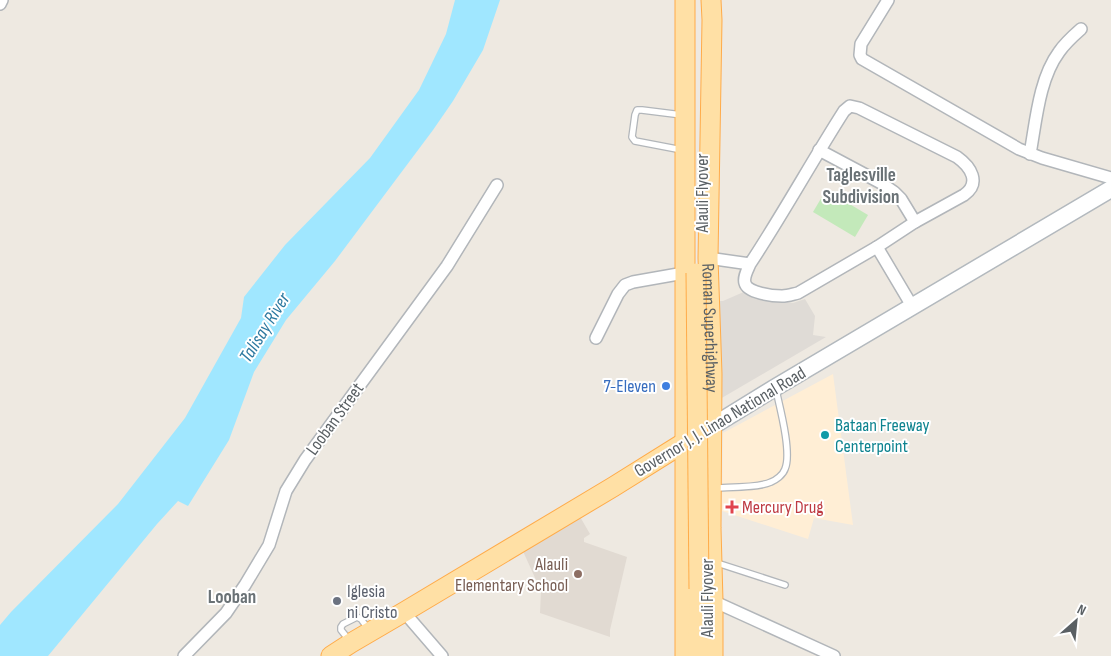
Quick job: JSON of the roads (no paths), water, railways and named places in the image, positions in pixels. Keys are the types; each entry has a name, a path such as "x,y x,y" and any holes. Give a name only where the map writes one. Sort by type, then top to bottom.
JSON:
{"main road":[{"name":"Roman Superhighway","path":"685,0 684,150 712,374 712,561 707,593 713,656"},
{"name":"Alauli Flyover","path":"694,0 694,142 707,593 707,656"},
{"name":"Alauli Flyover","path":"698,269 701,0"},
{"name":"Roman Superhighway","path":"685,656 686,441 698,269 712,20 711,0"},
{"name":"Governor J. J. Linao National Road","path":"331,656 613,487 686,441 1111,188"},
{"name":"Alauli Flyover","path":"698,656 707,593"}],"street":[{"path":"0,4 2,0"},
{"path":"888,0 862,44 860,55 862,59 1030,154 1111,178"},
{"path":"1030,154 1042,91 1048,72 1058,52 1081,29"},
{"path":"850,106 957,157 963,161 971,173 972,181 969,191 915,222 806,290 784,296 756,292 745,286 744,281 750,264 819,150 844,111 850,106"},
{"path":"819,150 881,183 894,192 901,199 915,222"},
{"name":"Looban Street","path":"184,656 226,613 269,546 286,491 305,460 447,266 498,185"},
{"path":"877,247 912,306"},
{"path":"596,338 624,285 698,269 750,264"},
{"path":"707,593 834,656"},
{"path":"404,612 442,656"}],"lane":[{"path":"684,116 637,110 632,137 635,141 684,150"},
{"path":"712,489 771,482 785,470 787,457 786,440 776,388"},
{"path":"712,561 785,585"}],"water":[{"name":"Talisay River","path":"455,0 500,0 483,50 453,101 433,130 335,261 286,320 254,372 229,440 188,506 178,501 48,656 0,656 0,625 118,504 185,418 241,318 244,297 285,245 370,158 419,90 446,34"}],"place":[{"name":"7-Eleven","path":"666,386"},
{"name":"Bataan Freeway Centerpoint","path":"825,435"},
{"name":"Mercury Drug","path":"732,507"},
{"name":"Alauli Elementary School","path":"578,574"},
{"name":"Iglesia ni Cristo","path":"337,601"}],"district":[{"name":"Taglesville Subdivision","path":"861,186"},
{"name":"Looban","path":"232,597"}]}
